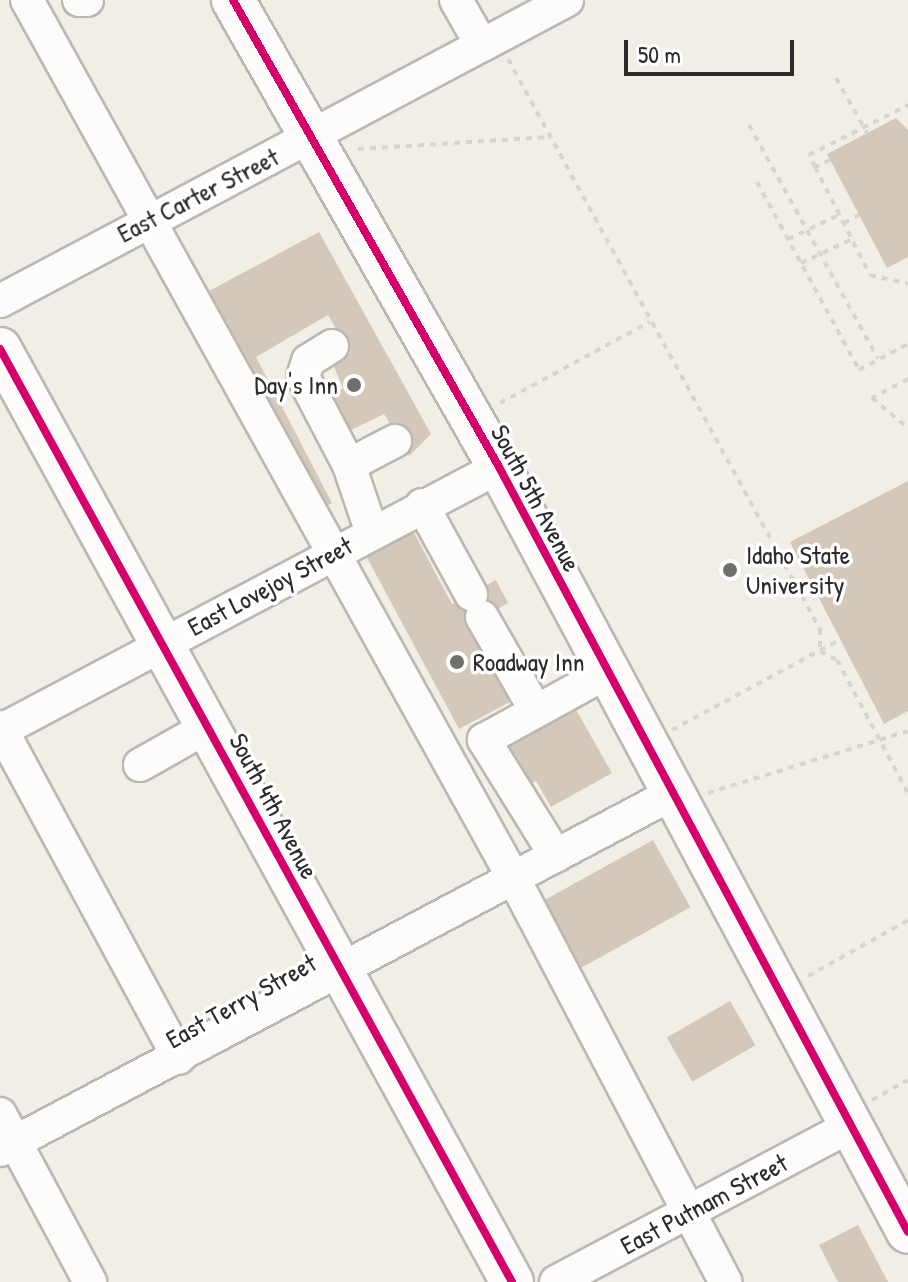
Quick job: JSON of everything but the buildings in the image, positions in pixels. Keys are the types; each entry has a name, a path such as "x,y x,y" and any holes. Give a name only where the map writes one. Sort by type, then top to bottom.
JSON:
{"main road":[{"name":"South 5th Avenue","path":"233,0 308,138 499,467 606,673 687,795 860,1114 908,1232"},
{"name":"South 4th Avenue","path":"0,349 165,642 339,969 512,1282"}],"street":[{"path":"27,0 144,222 514,879 726,1282"},
{"path":"79,0 87,0"},
{"path":"456,0 494,52"},
{"name":"East Carter Street","path":"0,301 144,222 308,138 494,52 567,0"},
{"path":"332,346 308,361 303,377 349,465 371,530"},
{"path":"349,465 395,441"},
{"name":"East Lovejoy Street","path":"1,730 331,555 371,530 499,467"},
{"path":"422,505 536,711"},
{"path":"556,856 484,740 606,673"},
{"path":"140,765 209,726"},
{"path":"1,730 179,1058"},
{"path":"464,792 504,772"},
{"name":"East Terry Street","path":"7,1146 179,1058 339,969 556,856 687,795"},
{"path":"0,1114 7,1146 90,1282"},
{"name":"East Putnam Street","path":"556,1282 688,1213 860,1114"}],"path":[{"path":"494,52 551,137 649,322 820,629 820,651"},
{"path":"836,78 867,133"},
{"path":"908,105 809,155 870,275 908,284"},
{"path":"749,125 878,359"},
{"path":"358,149 551,137"},
{"path":"815,167 830,160"},
{"path":"757,182 859,370 908,344"},
{"path":"788,239 839,215"},
{"path":"844,223 859,215"},
{"path":"801,263 852,239"},
{"path":"494,407 649,322"},
{"path":"908,379 872,398 908,428"},
{"path":"670,731 839,640"},
{"path":"820,651 837,660 908,793"},
{"path":"687,795 882,745 908,731"},
{"path":"802,979 908,920"},
{"path":"860,1114 908,1080"}],"cycle path":[{"path":"233,0 499,467 908,1232"},
{"path":"0,349 512,1282"}],"place":[{"name":"Day's Inn","path":"354,385"},
{"name":"Idaho State University","path":"730,570"},
{"name":"Roadway Inn","path":"457,662"}]}
